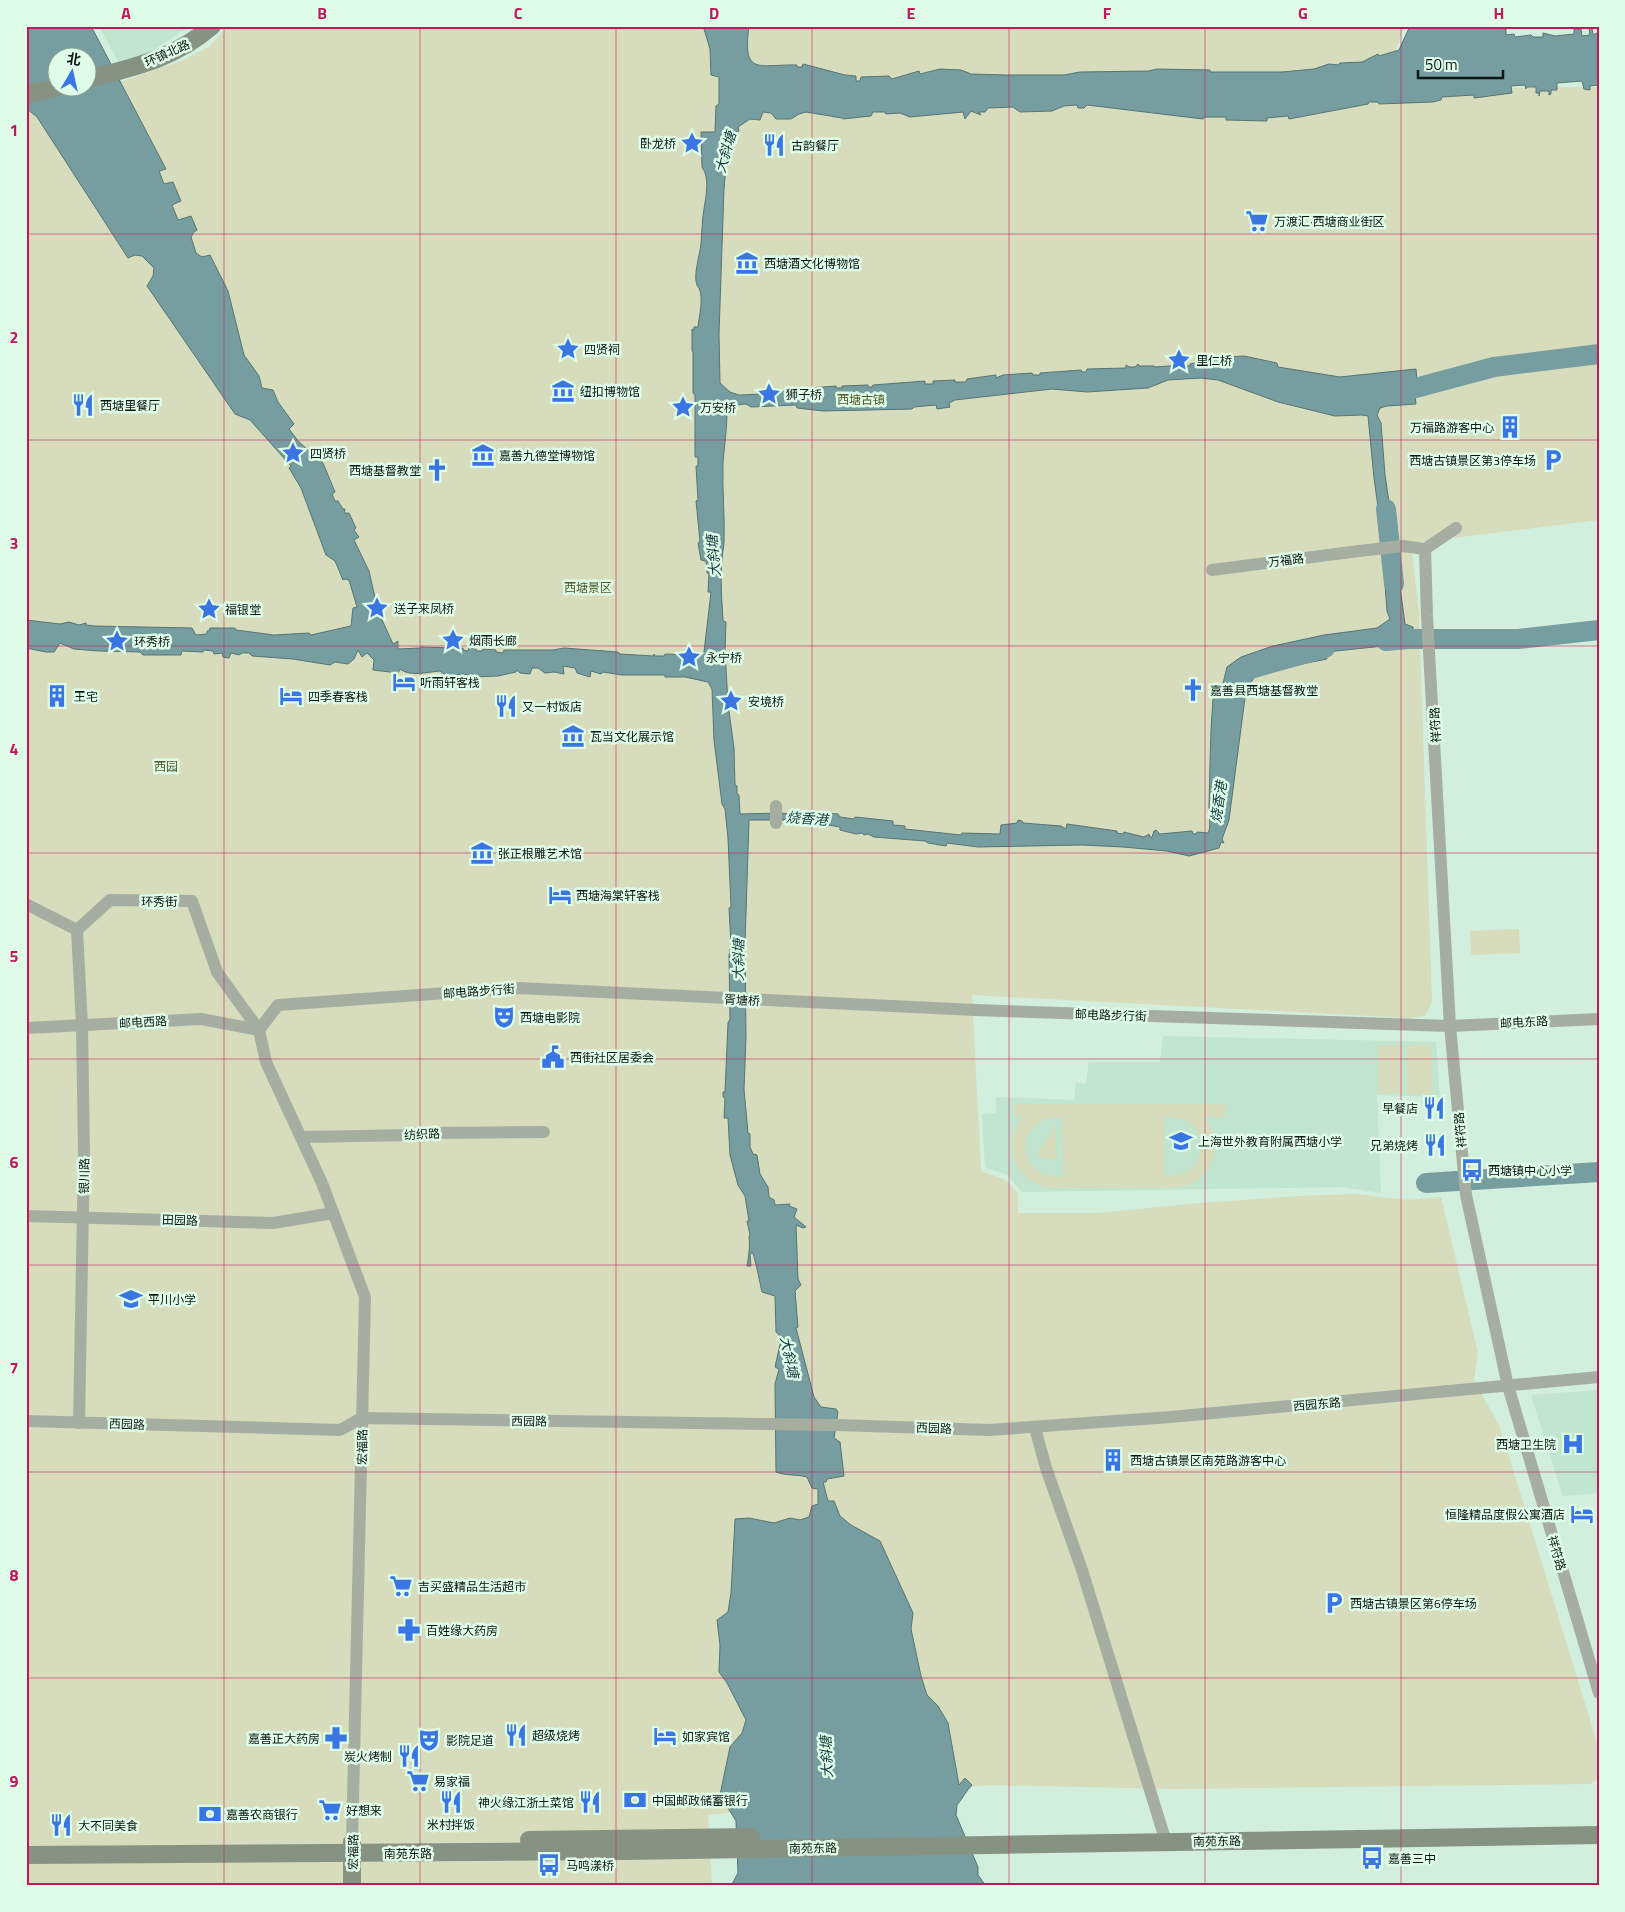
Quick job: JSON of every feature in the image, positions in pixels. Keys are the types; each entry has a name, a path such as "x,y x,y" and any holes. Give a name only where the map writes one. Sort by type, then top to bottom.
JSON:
{"main road":[{"name":"环镇北路","path":"98,76 152,62 198,38 212,26"},
{"path":"26,95 48,90"},
{"name":"南苑东路","path":"1165,1837 1599,1827"},
{"name":"南苑东路","path":"26,1855 352,1848 1094,1837 1599,1835"},
{"name":"南苑东路","path":"26,1845 352,1848"},
{"name":"宏福路","path":"352,1848 352,1886"}],"street":[{"path":"1426,549 1456,528"},
{"name":"万福路","path":"1212,570 1403,546 1426,549"},
{"name":"祥符路","path":"1426,549 1428,625 1450,1026 1466,1195 1508,1386 1599,1693"},
{"path":"776,806 776,823"},
{"name":"环秀街","path":"77,930 110,900 192,901 217,972 259,1030"},
{"path":"26,904 77,930"},
{"name":"银川路","path":"77,930 82,1025 84,1154 79,1423"},
{"name":"邮电路步行街","path":"259,1030 278,1005 518,988 712,998"},
{"name":"胥塘桥","path":"712,998 773,1001"},
{"name":"邮电路步行街","path":"773,1001 975,1010 1450,1026"},
{"name":"邮电东路","path":"1450,1026 1599,1018"},
{"name":"邮电西路","path":"26,1028 201,1019 259,1030"},
{"name":"宏福路","path":"259,1030 266,1062 301,1137 365,1297 352,1848"},
{"name":"纺织路","path":"301,1137 544,1132"},
{"name":"田园路","path":"26,1216 273,1223 333,1213"},
{"name":"西园东路","path":"1034,1428 1599,1377"},
{"name":"西园路","path":"26,1421 340,1430 362,1418 837,1425 989,1430 1034,1428"},
{"path":"1034,1428 1082,1570 1165,1837"}],"shaded area":[{"path":"99,26 191,26 146,54 118,61"},
{"name":"上海世外教育附属西塘小学","path":"1163,1036 1436,1042 1440,1097 1377,1095 1381,1193 1343,1187 1022,1192 1007,1175 985,1167 982,1114 996,1113 996,1097 1074,1100 1076,1083 1086,1084 1089,1062 1160,1062"},
{"name":"西塘卫生院","path":"1599,1390 1599,1493 1563,1496 1531,1395"}],"green space":[{"name":"西塘景区","path":"228,26 1405,26 1396,48 1395,89 1599,87 1599,520 1411,543 1419,614 1432,1002 1425,1016 1409,1018 972,995 981,1171 1006,1180 1018,1194 1018,1213 1098,1213 1298,1196 1357,1194 1407,1200 1441,1197 1478,1353 1474,1380 1500,1427 1599,1749 1599,1778 1590,1784 1173,1789 988,1785 708,1815 712,1886 26,1886 26,107 59,98 98,98 98,87 181,61 209,47"},
{"path":"1519,929 1520,953 1471,955 1470,931"},
{"path":"1378,1045 1402,1045 1402,1093 1378,1093"},
{"path":"1407,1045 1431,1045 1432,1094 1407,1094"},
{"path":"1015,1104 1226,1104 1225,1117 1204,1117 1211,1128 1214,1140 1215,1152 1212,1163 1198,1180 1186,1186 1173,1188 1050,1188 1038,1184 1020,1170 1015,1161 1012,1150 1013,1139 1016,1128 1023,1117 1015,1117","holes":["1062,1117 1063,1177 1047,1175 1036,1169 1028,1159 1026,1148 1028,1137 1034,1127 1046,1120","1164,1117 1180,1118 1191,1125 1198,1134 1201,1146 1199,1157 1192,1167 1181,1174 1165,1176"]},
{"path":"1056,1125 1057,1160 1044,1158 1037,1154"}],"water":[{"name":"大斜塘","path":"26,26 91,26 166,169 159,171 164,184 173,182 181,201 172,205 178,220 191,216 197,230 191,237 196,253 202,257 210,255 228,291 244,355 259,376 262,388 273,390 278,402 294,424 289,429 299,442 323,463 335,492 332,494 335,501 338,501 343,509 345,509 344,513 349,513 356,528 354,530 359,537 354,540 369,571 378,611 393,644 398,641 398,649 421,647 452,648 452,646 454,649 463,648 463,650 468,651 469,648 476,649 476,651 482,651 483,649 496,650 496,652 503,653 504,650 553,650 564,648 653,656 654,654 655,656 664,656 665,654 699,655 704,652 711,592 708,592 709,574 707,573 706,561 701,560 698,543 700,541 696,501 698,500 696,466 698,466 698,457 695,457 692,329 694,330 694,327 698,327 701,308 701,297 696,276 707,187 706,176 702,167 701,132 715,132 716,106 719,104 719,77 711,75 710,49 704,29 708,26 749,26 748,53 751,60 756,64 763,66 797,65 797,67 802,67 803,64 856,76 856,81 860,81 861,77 889,76 892,79 919,71 920,74 940,69 961,70 971,74 1006,75 1064,75 1080,72 1149,71 1157,69 1210,70 1210,72 1282,72 1314,69 1329,64 1338,65 1340,63 1362,62 1378,54 1379,56 1399,50 1410,26 1501,26 1503,29 1506,29 1506,35 1514,34 1515,37 1531,35 1533,37 1543,37 1543,33 1555,36 1574,34 1574,26 1576,30 1581,29 1582,36 1590,35 1589,28 1592,28 1593,35 1599,32 1599,85 1590,86 1590,90 1584,89 1582,81 1557,83 1557,90 1551,90 1549,95 1549,91 1540,91 1539,96 1539,93 1536,93 1536,87 1527,87 1526,89 1525,85 1511,86 1512,93 1474,98 1474,95 1442,97 1441,100 1433,102 1379,104 1378,102 1369,102 1368,104 1289,119 1288,116 1267,118 1267,121 1226,120 1226,117 1204,117 1203,119 1087,105 1084,108 1078,108 1077,105 1064,106 1052,111 1020,112 1013,107 988,108 985,112 979,112 981,115 971,111 965,119 963,112 910,117 900,113 886,114 885,112 873,112 871,116 843,119 806,112 791,119 776,119 771,113 763,112 760,120 750,119 738,127 739,131 734,132 727,154 724,189 719,334 720,383 730,392 739,395 766,394 767,391 836,386 836,388 868,385 868,387 872,387 873,385 925,381 925,384 933,384 933,381 955,380 955,382 966,382 967,379 996,375 996,378 1003,375 1032,373 1033,375 1040,375 1040,373 1081,370 1086,372 1087,369 1126,368 1126,365 1135,367 1138,364 1139,366 1155,367 1190,366 1190,364 1227,357 1244,356 1277,363 1278,367 1340,377 1416,369 1418,394 1415,395 1416,404 1387,406 1380,408 1377,415 1381,423 1385,475 1394,535 1382,536 1368,416 1335,416 1278,402 1218,380 1201,378 1168,380 1148,388 1087,392 1052,389 955,400 949,403 950,407 937,409 936,405 914,407 912,409 823,411 797,408 796,405 751,407 746,404 723,406 723,410 727,414 727,420 723,464 724,544 721,591 723,621 726,622 725,650 728,704 734,748 735,785 739,795 740,814 782,813 794,815 798,813 820,817 821,813 838,814 840,817 854,819 855,817 893,821 893,825 905,826 905,829 961,835 962,833 1000,834 1001,825 1017,823 1018,820 1023,823 1061,826 1066,829 1067,824 1117,831 1117,833 1123,834 1124,832 1144,837 1149,834 1152,837 1156,830 1160,834 1192,831 1193,834 1197,832 1208,833 1210,827 1210,753 1213,699 1221,692 1227,667 1241,657 1273,646 1324,635 1377,628 1390,619 1387,611 1383,558 1396,557 1405,624 1413,627 1413,643 1326,652 1327,659 1302,664 1299,652 1270,659 1263,664 1246,690 1229,820 1222,839 1224,843 1221,842 1219,848 1189,856 1167,851 1082,845 978,847 947,843 946,846 925,841 874,837 862,833 856,834 840,830 840,827 800,820 749,820 745,944 746,1037 744,1089 748,1133 750,1134 750,1147 753,1154 757,1155 760,1174 768,1187 769,1197 774,1200 775,1205 790,1204 789,1206 797,1209 794,1217 806,1227 803,1228 796,1225 798,1279 801,1285 795,1291 798,1327 796,1328 814,1397 821,1407 836,1409 838,1412 834,1438 840,1442 844,1476 827,1479 826,1482 823,1482 828,1501 834,1501 840,1516 851,1525 880,1541 913,1613 911,1629 927,1695 938,1706 948,1723 959,1785 965,1778 972,1785 957,1805 956,1815 978,1867 978,1875 986,1886 731,1886 738,1873 736,1821 720,1795 730,1747 742,1733 746,1720 727,1683 719,1672 720,1645 717,1620 728,1612 731,1593 735,1519 749,1518 774,1523 790,1518 800,1520 809,1517 812,1506 818,1504 818,1489 812,1488 807,1477 776,1472 775,1384 779,1369 775,1367 781,1340 776,1332 775,1296 762,1292 752,1252 750,1255 751,1266 747,1266 750,1235 747,1221 749,1221 745,1196 738,1185 730,1155 728,1118 724,1118 725,1098 723,1097 723,1092 725,1092 728,1023 730,1019 729,955 731,945 729,908 731,907 728,838 714,740 712,689 708,682 685,677 622,675 603,672 601,674 591,671 590,677 577,673 575,668 563,666 564,674 545,673 538,668 532,668 530,674 520,673 517,670 516,672 498,676 473,677 464,674 446,676 440,671 409,673 400,669 398,673 373,670 374,660 367,653 362,657 358,650 354,659 348,664 335,662 330,665 293,659 252,656 249,653 239,655 231,653 229,658 223,657 222,653 214,654 213,651 204,650 203,652 182,651 181,655 143,655 140,652 74,649 60,643 54,652 26,648 26,620 60,624 69,622 79,625 86,623 86,625 95,626 192,628 196,635 207,634 210,628 235,628 236,630 274,635 309,633 311,635 351,626 353,608 357,607 349,580 343,580 335,561 326,555 301,488 289,468 291,466 250,420 235,414 147,286 153,276 154,268 142,256 135,255 128,258 37,117 26,108"}],"waterway":[{"path":"1393,394 1494,367 1599,354"},
{"path":"1386,509 1394,584"},
{"name":"烧香港","path":"1386,641 1407,639 1518,639 1599,630"},
{"name":"烧香港","path":"1241,679 1243,671 1325,648"},
{"path":"1426,1183 1599,1172"}],"place":[{"name":"卧龙桥","path":"692,143"},
{"name":"古韵餐厅","path":"774,145"},
{"name":"万渡汇·西塘商业街区","path":"1257,221"},
{"name":"西塘酒文化博物馆","path":"747,263"},
{"name":"四贤祠","path":"568,349"},
{"name":"里仁桥","path":"1179,360"},
{"name":"纽扣博物馆","path":"563,391"},
{"name":"狮子桥","path":"769,394"},
{"name":"西塘里餐厅","path":"83,405"},
{"name":"万安桥","path":"683,407"},
{"name":"万福路游客中心","path":"1510,427"},
{"name":"四贤桥","path":"293,453"},
{"name":"嘉善九德堂博物馆","path":"483,455"},
{"name":"西塘古镇景区第3停车场","path":"1553,460"},
{"name":"西塘基督教堂","path":"437,470"},
{"name":"送子来凤桥","path":"377,608"},
{"name":"福银堂","path":"209,609"},
{"name":"烟雨长廊","path":"453,640"},
{"name":"环秀桥","path":"117,641"},
{"name":"永宁桥","path":"689,657"},
{"name":"听雨轩客栈","path":"404,682"},
{"name":"嘉善县西塘基督教堂","path":"1193,690"},
{"name":"王宅","path":"57,696"},
{"name":"四季春客栈","path":"291,696"},
{"name":"安境桥","path":"731,701"},
{"name":"又一村饭店","path":"506,706"},
{"name":"瓦当文化展示馆","path":"573,736"},
{"name":"张正根雕艺术馆","path":"482,853"},
{"name":"西塘海棠轩客栈","path":"560,895"},
{"name":"西塘电影院","path":"504,1017"},
{"name":"西街社区居委会","path":"553,1057"},
{"name":"早餐店","path":"1434,1108"},
{"name":"上海世外教育附属西塘小学","path":"1181,1141"},
{"name":"兄弟烧烤","path":"1435,1145"},
{"name":"西塘镇中心小学","path":"1472,1170"},
{"name":"平川小学","path":"131,1299"},
{"name":"西塘卫生院","path":"1573,1444"},
{"name":"西塘古镇景区南苑路游客中心","path":"1113,1460"},
{"name":"恒隆精品度假公寓酒店","path":"1582,1514"},
{"name":"吉买盛精品生活超市","path":"401,1586"},
{"name":"西塘古镇景区第6停车场","path":"1334,1603"},
{"name":"百姓缘大药房","path":"409,1630"},
{"name":"超级烧烤","path":"516,1735"},
{"name":"如家宾馆","path":"665,1736"},
{"name":"嘉善正大药房","path":"336,1738"},
{"name":"影院足道","path":"429,1740"},
{"name":"炭火烤制","path":"409,1756"},
{"name":"易家福","path":"418,1781"},
{"name":"中国邮政储蓄银行","path":"635,1800"},
{"name":"米村拌饭","path":"451,1802"},
{"name":"神火缘江浙土菜馆","path":"590,1802"},
{"name":"好想来","path":"330,1810"},
{"name":"嘉善农商银行","path":"210,1814"},
{"name":"大不同美食","path":"61,1825"},
{"name":"嘉善三中","path":"1372,1858"},
{"name":"马鸣漾桥","path":"549,1865"}],"park label":[{"name":"西塘古镇","path":"861,399"},
{"name":"西园","path":"166,766"}]}
